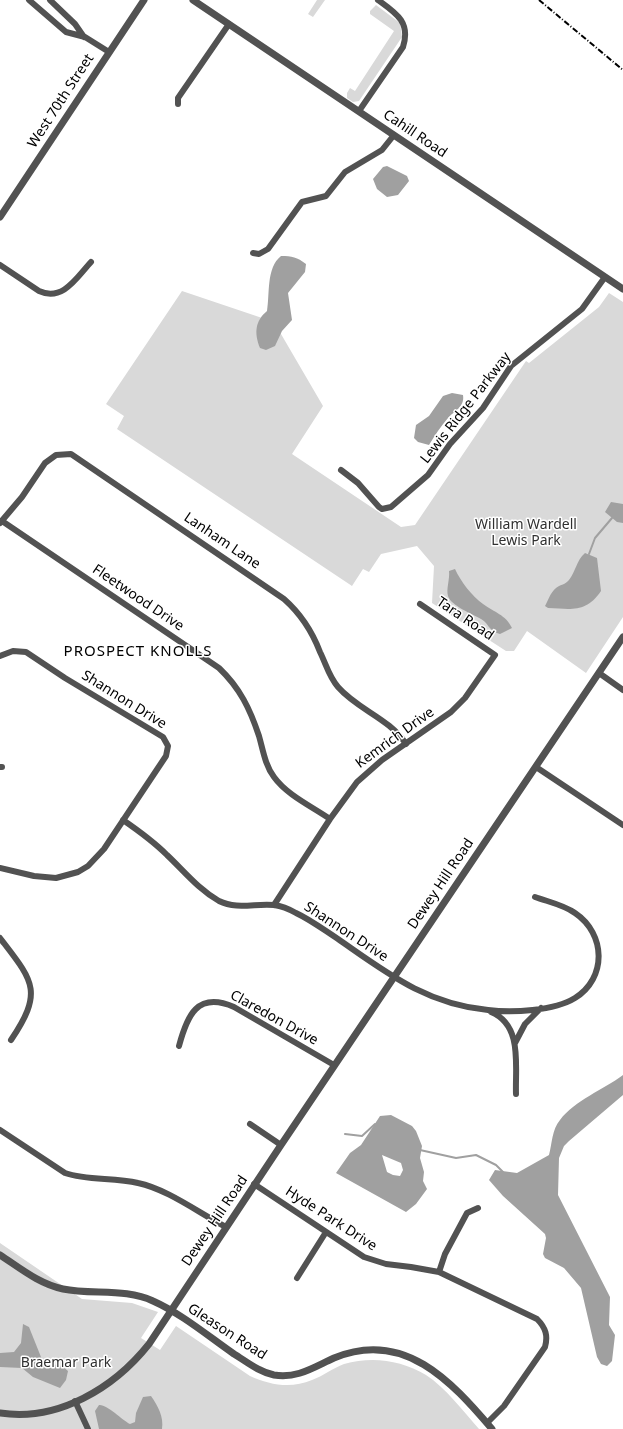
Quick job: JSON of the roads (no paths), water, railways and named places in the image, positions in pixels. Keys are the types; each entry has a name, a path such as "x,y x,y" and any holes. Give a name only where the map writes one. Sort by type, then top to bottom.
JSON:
{"street":[{"path":"29,0 66,32 84,37 109,52"},
{"path":"50,0 75,24 84,37"},
{"name":"West 70th Street","path":"0,217 144,0"},
{"name":"Cahill Road","path":"193,0 623,289"},
{"path":"359,111 403,47 405,39 406,31 399,16 378,0"},
{"path":"178,104 178,98 229,24"},
{"path":"253,253 259,254 268,249 302,202 326,196 345,172 382,150 394,135"},
{"path":"0,265 40,291 46,294 54,295 67,289 90,262"},
{"name":"Lewis Ridge Parkway","path":"342,470 358,482 378,507 387,509 391,507 428,475 450,444 483,408 511,366 582,309 605,277"},
{"name":"Lanham Lane","path":"1,522 22,497 50,458 56,455 64,454 75,457 284,598 306,623 326,667 337,686 344,693 389,724 406,744"},
{"name":"Fleetwood Drive","path":"1,522 219,668 231,679 248,707 267,766 273,775 289,792 330,819"},
{"name":"Tara Road","path":"420,604 496,654"},
{"name":"Dewey Hill Road","path":"0,1413 30,1415 75,1401 105,1386 121,1374 149,1344 280,1145 623,637"},
{"name":"Shannon Drive","path":"0,656 13,651 26,652 65,678 163,737 168,746 166,756 123,820 155,843 196,884 220,901 242,907 274,905 296,913 309,920 393,978 415,990 453,1004 488,1010 514,1011 563,1004 583,992 596,974 600,952 592,930 576,913 564,907 535,897"},
{"name":"Kemrich Drive","path":"274,905 330,819 357,782 369,770 451,712 465,698 496,654"},
{"path":"599,673 623,690"},
{"path":"536,766 623,825"},
{"path":"0,868 45,878 68,876 88,866 96,858 123,820"},
{"path":"0,938 26,974 30,982 32,992 28,1010 11,1040"},
{"name":"Claredon Drive","path":"179,1046 186,1020 192,1012 199,1006 216,1002 234,1007 334,1065"},
{"path":"515,1043 525,1024 541,1008"},
{"path":"488,1010 503,1019 513,1034 515,1043 516,1094"},
{"path":"250,1124 280,1145"},
{"path":"0,1130 65,1173 74,1176 126,1181 150,1186 226,1227"},
{"name":"Hyde Park Drive","path":"254,1184 364,1256 377,1262 439,1272 531,1315 542,1324 546,1332 547,1340 545,1347 489,1426"},
{"path":"439,1272 446,1254 467,1213 478,1208"},
{"path":"297,1278 326,1232"},
{"name":"Gleason Road","path":"0,1255 32,1276 56,1287 132,1295 154,1301 261,1371 274,1375 296,1375 309,1371 335,1358 350,1353 365,1351 380,1350 410,1357 437,1372 489,1426"},
{"path":"75,1401 88,1429"}],"waterway":[{"path":"589,554 595,538 612,518"},
{"path":"345,1134 362,1136 375,1124 376,1126"},
{"path":"420,1150 456,1158 476,1155 496,1165 503,1172"}],"railway":[{"path":"539,0 623,70"}],"district":[{"name":"PROSPECT KNOLLS","path":"138,652"}],"park label":[{"name":"William Wardell Lewis Park","path":"526,534"},
{"name":"Braemar Park","path":"66,1363"}]}
